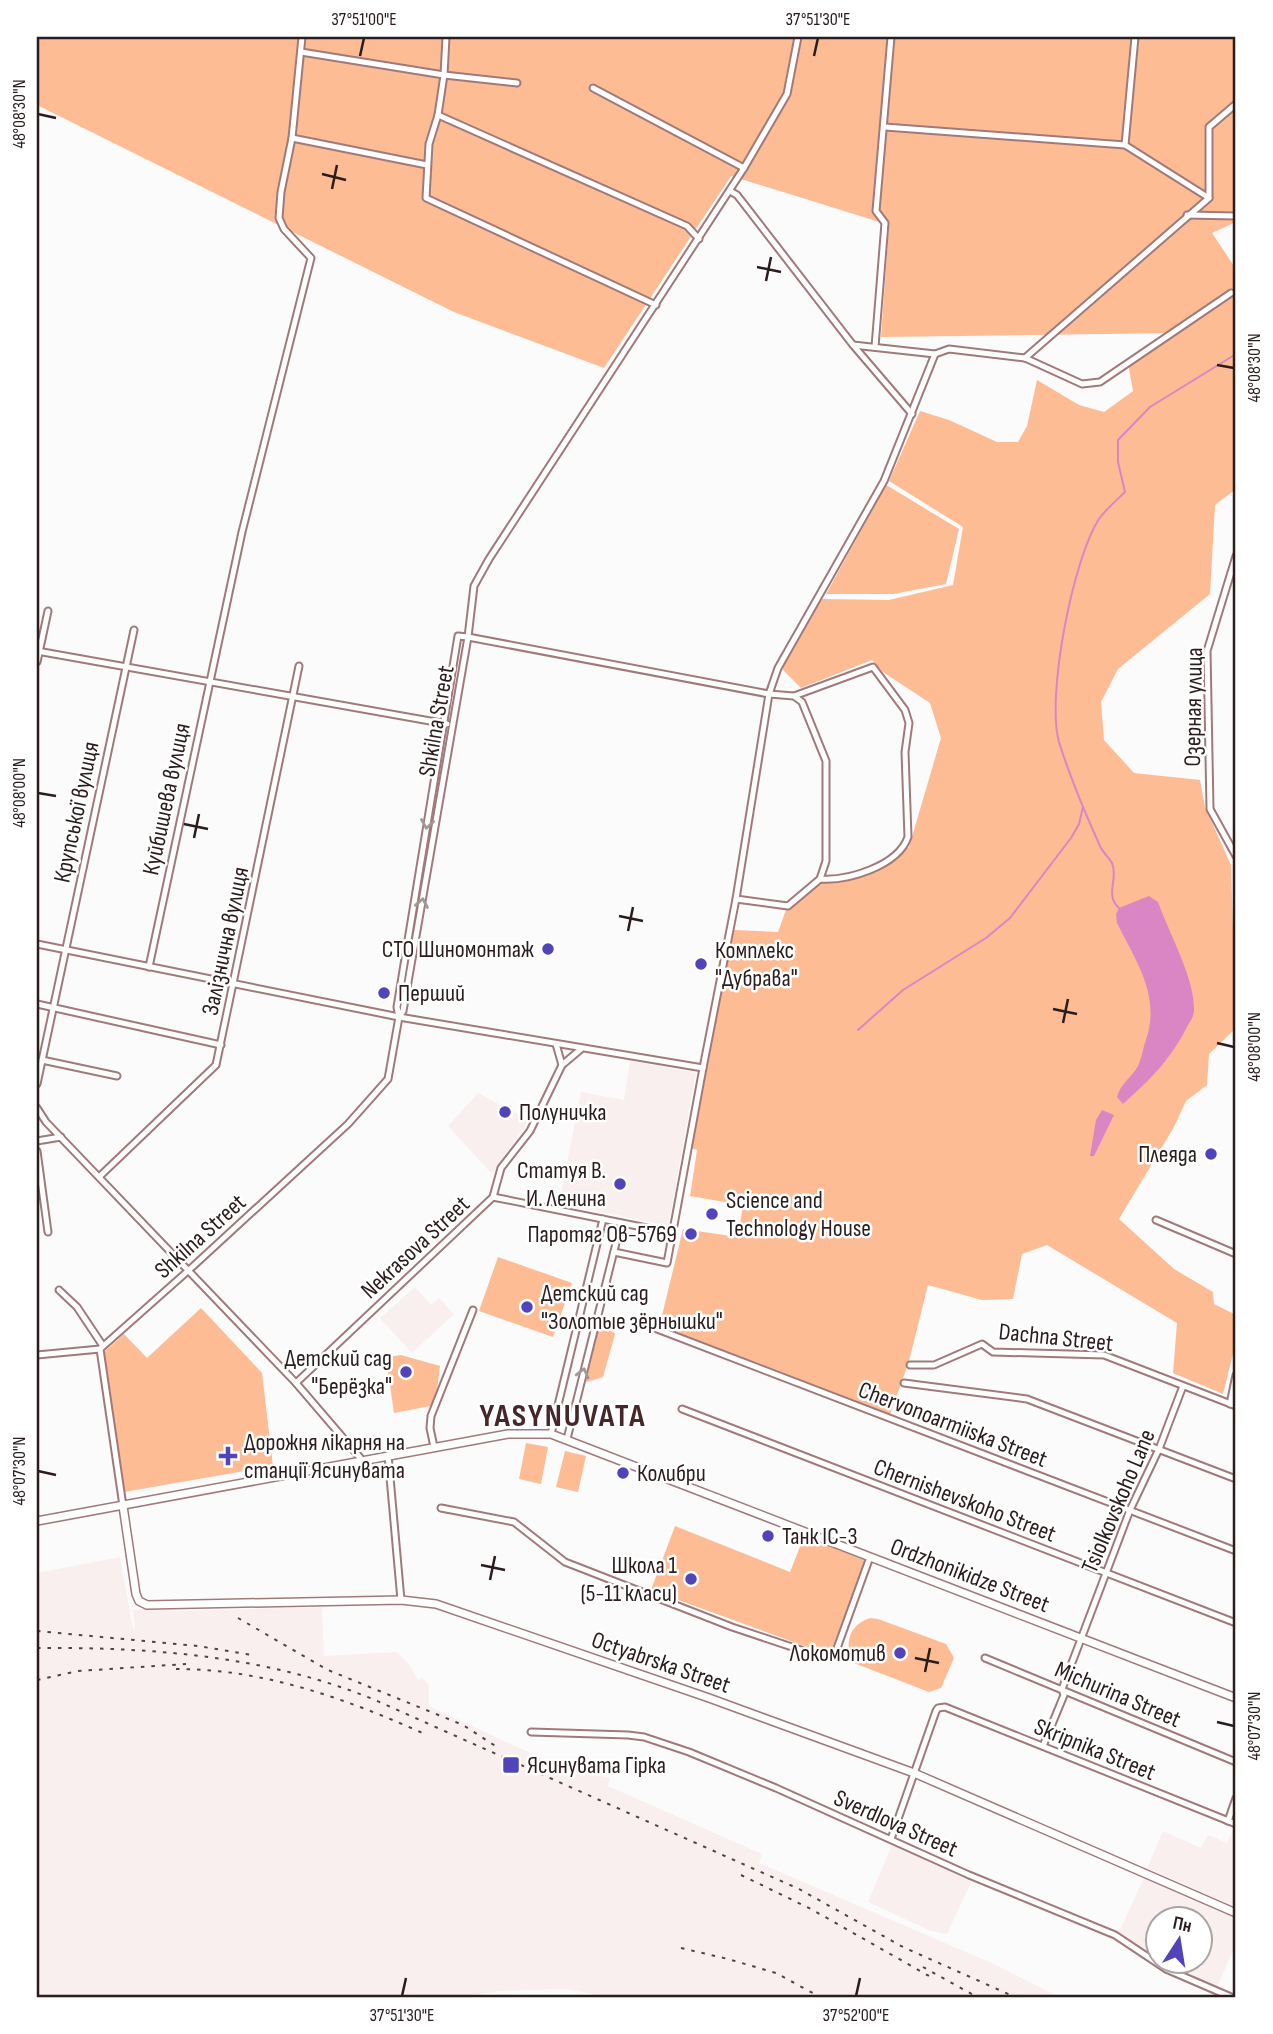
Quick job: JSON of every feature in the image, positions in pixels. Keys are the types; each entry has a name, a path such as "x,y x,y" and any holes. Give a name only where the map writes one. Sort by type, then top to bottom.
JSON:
{"main road":[{"name":"Ordzhonikidze Street","path":"37,1521 508,1434 551,1434 1236,1698"},
{"name":"Octyabrska Street","path":"123,1506 136,1594 139,1601 148,1605 401,1600 436,1604 709,1698 914,1773 1236,1913"}],"street":[{"path":"302,37 292,138 427,165"},
{"path":"446,37 438,115 429,144 426,198 656,305"},
{"name":"Shkilna Street","path":"399,1017 403,1011 453,725 474,586 744,169 788,94 799,37"},
{"path":"874,347 885,223 876,211 891,37"},
{"path":"1125,145 1135,37"},
{"path":"301,52 444,75 517,83"},
{"path":"593,89 744,169"},
{"path":"1209,198 1209,127 1236,104"},
{"path":"438,115 687,226 699,239"},
{"path":"884,127 1125,145 1209,198"},
{"name":"Куйбишева вулиця","path":"149,967 242,532 311,258 284,229 279,218 281,192 292,138"},
{"path":"730,191 737,195 853,345 912,414"},
{"path":"1025,358 1209,198"},
{"path":"1187,215 1236,216"},
{"path":"853,345 935,354 949,349 1025,358 1082,384 1100,382 1231,293"},
{"path":"614,1252 667,1263 736,899 769,694 778,667 884,481 935,354"},
{"name":"Озерная улица","path":"1236,556 1207,651 1210,809 1236,856"},
{"path":"37,662 48,611"},
{"name":"Крупської вулиця","path":"37,1084 134,630"},
{"name":"Shkilna Street","path":"102,1347 348,1124 388,1079 399,1017 397,1007 458,636 468,637"},
{"path":"468,637 769,694 794,696 873,667 905,710 908,723 905,752 908,837 905,844 889,858 866,871 843,879 820,879"},
{"path":"38,651 453,725"},
{"name":"Залізнична вулиця","path":"99,1177 216,1065 299,666"},
{"path":"736,899 788,906 820,879 827,861 826,761 802,702 794,696"},
{"path":"37,944 399,1017 703,1068"},
{"path":"37,1004 221,1045"},
{"path":"556,1044 562,1065 582,1049"},
{"path":"40,1061 117,1076"},
{"name":"Nekrasova Street","path":"296,1383 493,1197 501,1168 530,1131 562,1065"},
{"path":"37,1108 46,1122 296,1383 362,1460"},
{"path":"37,1141 61,1137"},
{"path":"37,1151 48,1232"},
{"path":"493,1197 672,1233"},
{"path":"551,1434 603,1219"},
{"path":"1156,1220 1236,1254"},
{"path":"567,1439 621,1223"},
{"path":"59,1290 77,1307 102,1347 123,1506"},
{"path":"434,1447 430,1429 431,1416 473,1310"},
{"name":"Chervonoarmiiska Street","path":"657,1329 1236,1551"},
{"name":"Dachna Street","path":"910,1365 934,1365 982,1344 993,1352 1104,1355 1233,1405"},
{"path":"37,1354 102,1347"},
{"path":"1233,1405 1236,1375"},
{"path":"904,1383 1027,1399 1236,1479"},
{"name":"Tsiolkovskoho Lane","path":"1044,1746 1064,1695 1062,1689 1130,1510 1159,1449 1183,1386"},
{"name":"Chernishevskoho Street","path":"682,1409 1236,1623"},
{"path":"388,1455 401,1600"},
{"path":"441,1508 514,1522 565,1562 732,1627 822,1657 831,1656 836,1651 870,1557"},
{"name":"Michurina Street","path":"985,1658 1236,1762"},
{"name":"Skripnika Street","path":"914,1773 936,1711 949,1708 1236,1824"},
{"name":"Sverdlova Street","path":"531,1732 644,1737 729,1768 977,1879 1115,1935 1166,1969 1231,1997"},
{"path":"891,1839 914,1773"},
{"path":"1228,1821 1236,1798"}],"shaded area":[{"path":"37,37 1236,37 1236,222 1212,233 1236,269 1236,489 1215,505 1210,594 1118,669 1101,702 1104,740 1134,773 1200,780 1205,807 1231,865 1236,1028 1209,1054 1207,1085 1186,1101 1174,1127 1119,1219 1174,1269 1213,1292 1214,1304 1236,1315 1236,1342 1223,1394 1173,1373 1177,1323 1047,1245 1022,1254 1013,1299 982,1300 928,1285 909,1361 890,1415 659,1328 683,1229 738,1237 743,1205 690,1196 697,1150 691,1148 734,930 778,932 787,907 820,882 854,879 909,847 941,738 930,703 883,672 872,660 801,688 782,669 822,599 889,600 953,585 963,527 889,481 920,411 949,420 997,442 1018,442 1027,426 1037,380 1079,405 1104,412 1133,391 1128,363 1174,333 881,337 889,225 731,176 604,368 454,312 37,105"},
{"path":"883,483 959,529 946,584 893,594 826,594 877,502"},
{"path":"1149,896 1158,902 1180,956 1190,984 1194,1012 1167,1058 1123,1104 1117,1097 1139,1063 1150,1024 1150,1009 1144,979 1117,923 1116,914 1119,908"},
{"path":"630,1061 696,1073 668,1226 559,1203 581,1092 624,1100"},
{"path":"478,1093 529,1120 492,1174 448,1126"},
{"path":"1102,1110 1114,1115 1094,1156 1090,1156 1096,1120"},
{"path":"498,1257 572,1283 553,1337 479,1311"},
{"path":"415,1287 431,1305 439,1298 454,1314 412,1353 380,1318"},
{"path":"201,1308 262,1373 273,1466 124,1492 103,1353 124,1334 147,1358"},
{"path":"600,1316 615,1334 603,1377 587,1382 584,1379"},
{"path":"401,1355 440,1366 435,1405 394,1413 386,1357"},
{"path":"526,1443 548,1447 541,1484 519,1479"},
{"path":"565,1451 586,1456 578,1492 556,1487"},
{"path":"675,1526 790,1572 805,1534 867,1558 832,1649 818,1651 651,1590"},
{"path":"120,1557 133,1629 133,1610 322,1607 324,1656 397,1652 409,1664 418,1680 422,1678 429,1685 429,1706 556,1765 610,1778 608,1786 762,1854 759,1863 994,1964 1059,1997 606,1997 566,1989 499,1991 461,1997 37,1997 37,1573"},
{"name":"Локомотив","path":"870,1618 946,1644 954,1658 941,1688 929,1692 854,1663 849,1649 850,1636 857,1625"},
{"path":"1234,1826 1236,1907 1147,1868 1163,1831 1201,1848 1208,1835 1227,1843"},
{"path":"892,1845 971,1882 947,1934 931,1931 868,1902"},
{"path":"1144,1878 1204,1904 1144,1904 1144,1950 1119,1932"},
{"path":"1214,1908 1236,1918 1236,1944 1217,1987 1188,1974 1214,1974"}],"waterway":[{"path":"1119,908 1112,892 1112,863 1094,833 1059,742 1056,693 1064,628 1089,538 1102,515 1125,492 1118,462 1118,440 1150,407 1236,354"},
{"path":"858,1030 903,990 986,938 1010,918 1071,838 1079,824 1083,807"}],"railway":[{"path":"238,1618 328,1670 463,1725 497,1747"},
{"path":"37,1631 198,1646 252,1655"},
{"path":"37,1648 166,1652 209,1657 294,1673 335,1685 375,1700 799,1889 903,1947 1015,1997"},
{"path":"37,1680 78,1671 186,1664"},
{"path":"176,1669 242,1674 305,1688 427,1735"},
{"path":"741,1875 811,1909 929,1976"},
{"path":"681,1948 776,1973 820,1997"},
{"path":"923,1967 977,1997"}],"place":[{"name":"СТО Шиномонтаж","path":"548,949"},
{"name":"Комплекс \"Дубрава\"","path":"701,964"},
{"name":"Перший","path":"384,993"},
{"name":"Полуничка","path":"505,1112"},
{"name":"Плеяда","path":"1211,1154"},
{"name":"Статуя В. И. Ленина","path":"620,1184"},
{"name":"Science and Technology House","path":"712,1214"},
{"name":"Паротяг Ов-5769","path":"691,1234"},
{"name":"Детский сад \"Золотые зёрнышки\"","path":"527,1307"},
{"name":"Детский сад \"Берёзка\"","path":"406,1372"},
{"name":"Дорожня лікарня на станції Ясинувата","path":"228,1456"},
{"name":"Колибри","path":"623,1473"},
{"name":"Танк ІС-3","path":"768,1536"},
{"name":"Школа 1 (5-11 класи)","path":"691,1579"},
{"name":"Локомотив","path":"900,1653"},
{"name":"Ясинувата Гірка","path":"511,1765"}],"district":[{"name":"YASYNUVATA","path":"563,1415"}]}
